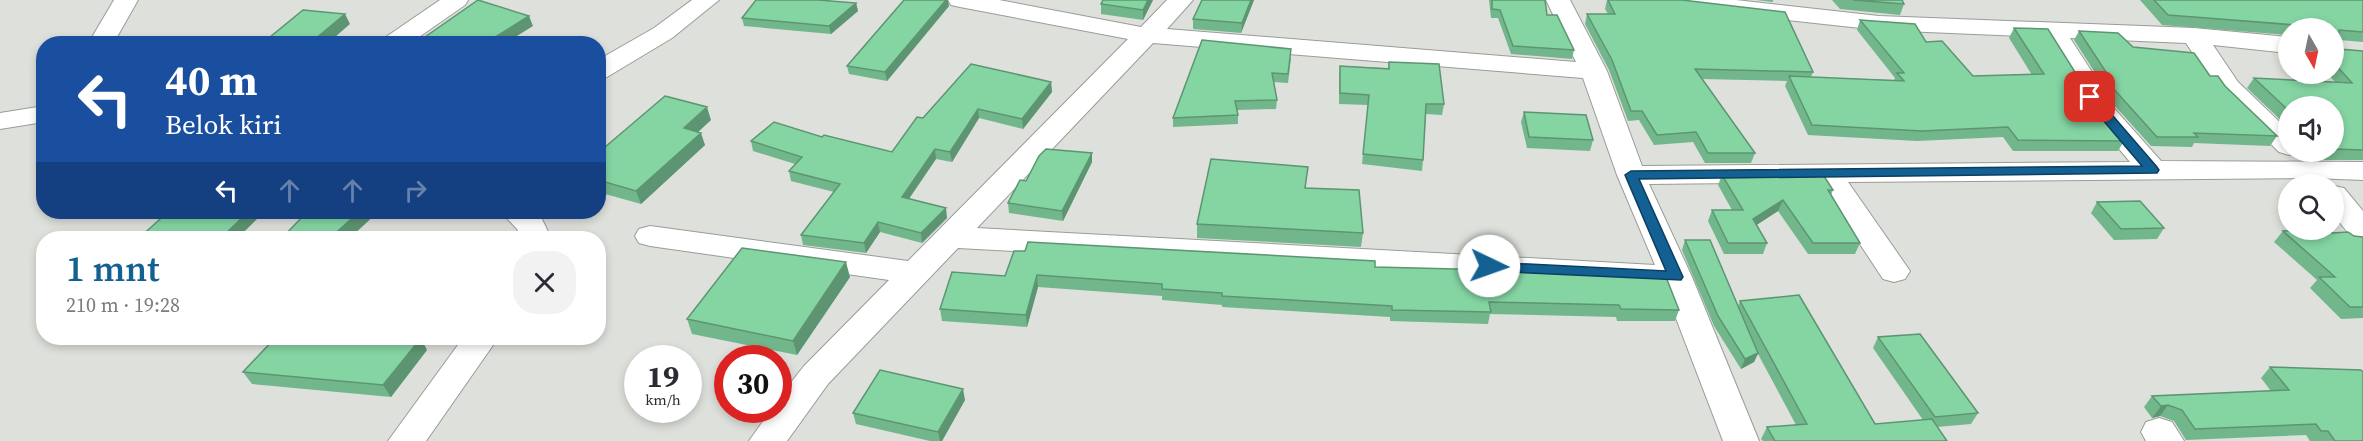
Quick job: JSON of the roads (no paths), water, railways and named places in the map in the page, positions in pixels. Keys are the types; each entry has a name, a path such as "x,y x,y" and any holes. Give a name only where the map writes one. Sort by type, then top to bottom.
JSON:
{"street":[{"path":"105,36 126,0"},
{"path":"404,36 456,0"},
{"path":"606,66 663,33 707,0"},
{"path":"960,0 1145,35 1594,71"},
{"path":"767,441 816,375 1181,0"},
{"path":"1558,0 1594,71 1631,175 1676,277 1741,441"},
{"path":"1669,0 1879,23 2194,36 2278,44"},
{"path":"2052,30 2090,89 2090,97 2153,170"},
{"path":"2194,36 2229,88 2278,136"},
{"path":"0,121 36,115"},
{"path":"1631,175 2310,168 2363,171"},
{"path":"1827,173 1894,271"},
{"path":"2344,207 2363,231"},
{"path":"524,219 533,231"},
{"path":"650,236 916,273"},
{"path":"951,237 1676,277"},
{"path":"406,441 476,345"}]}
